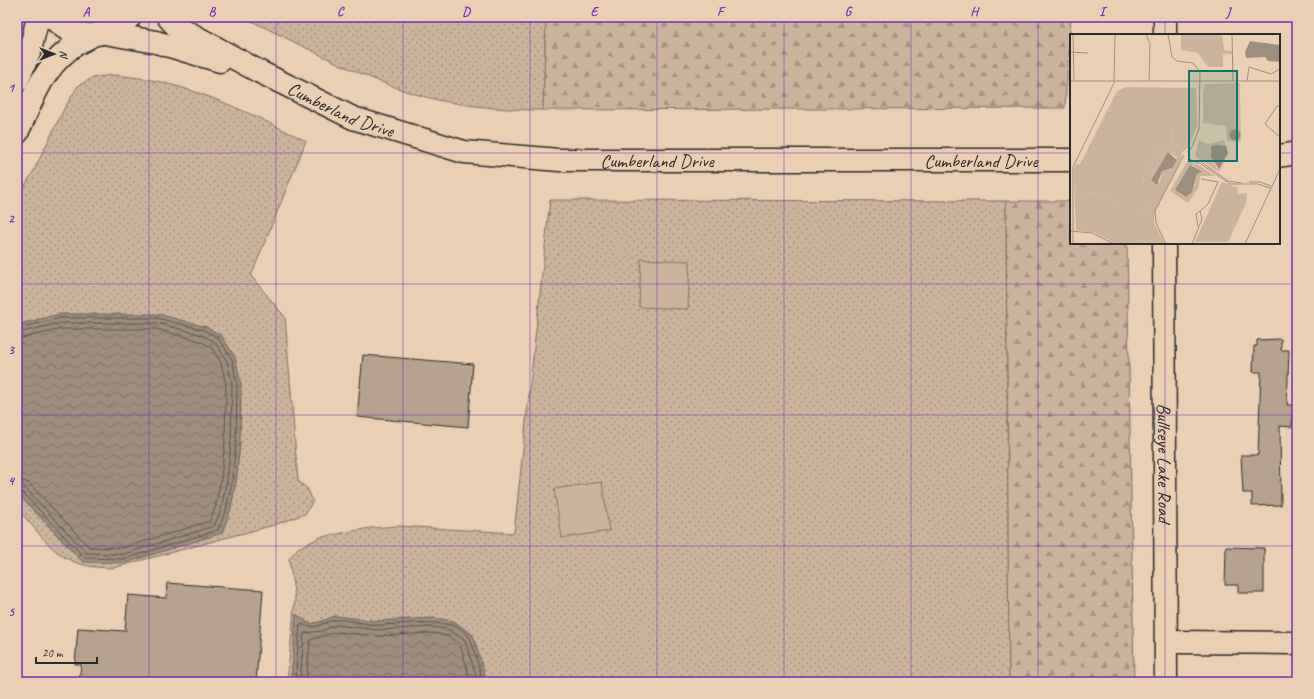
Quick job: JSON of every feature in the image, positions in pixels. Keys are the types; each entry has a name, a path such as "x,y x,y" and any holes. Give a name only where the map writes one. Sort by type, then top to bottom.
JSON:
{"street":[{"path":"17,81 30,51 38,17"},
{"name":"Cumberland Drive","path":"52,17 64,27 76,33 99,34 156,42 260,72"},
{"path":"17,132 42,79 51,65 68,49 99,34 119,27 130,17"},
{"name":"Cumberland Drive","path":"168,17 176,26 260,72 353,118 464,152 559,160 1067,159"},
{"path":"1280,156 1297,153"},
{"name":"Bullseye Lake Road","path":"1164,244 1166,682"},
{"path":"1166,642 1297,643"}],"green space":[{"path":"243,17 546,17 543,110 504,109 477,106 438,100 414,94 339,64"},
{"path":"546,17 1071,17 1065,108 543,110"},
{"path":"111,75 137,78 188,89 259,118 306,141 251,276 285,317 298,481 307,488 313,501 305,514 274,525 113,568 80,564 57,552 17,508 17,493 83,562 230,512 236,482 240,443 60,314 17,325 17,198 32,174 65,107 78,86 92,78"},
{"path":"550,200 1006,201 1009,682 487,682 479,657 409,619 378,621 335,616 310,624 296,615 291,682 287,682 295,599 289,559 298,548 321,537 370,528 398,526 514,533"},
{"path":"1006,201 1070,201 1070,244 1127,244 1134,682 1009,682"},
{"path":"641,259 690,261 688,309 639,307"},
{"path":"602,482 609,531 562,538 554,489"}],"water":[{"path":"60,314 158,314 206,327 221,335 235,357 241,384 240,443 236,482 230,512 222,533 125,563 83,562 17,493 17,325"},
{"path":"296,614 310,624 335,616 378,621 433,618 454,621 473,635 487,682 291,682"}],"building":[{"path":"1281,339 1281,350 1289,350 1287,405 1293,405 1292,427 1280,426 1281,505 1252,506 1252,493 1243,493 1241,455 1258,455 1261,372 1253,372 1254,346 1257,346 1257,340"},
{"path":"363,355 473,364 468,427 357,417"},
{"path":"1226,547 1264,548 1264,593 1238,593 1238,585 1225,585"},
{"path":"167,583 263,590 256,682 79,682 81,664 75,664 78,628 125,631 128,595 166,598"}]}
